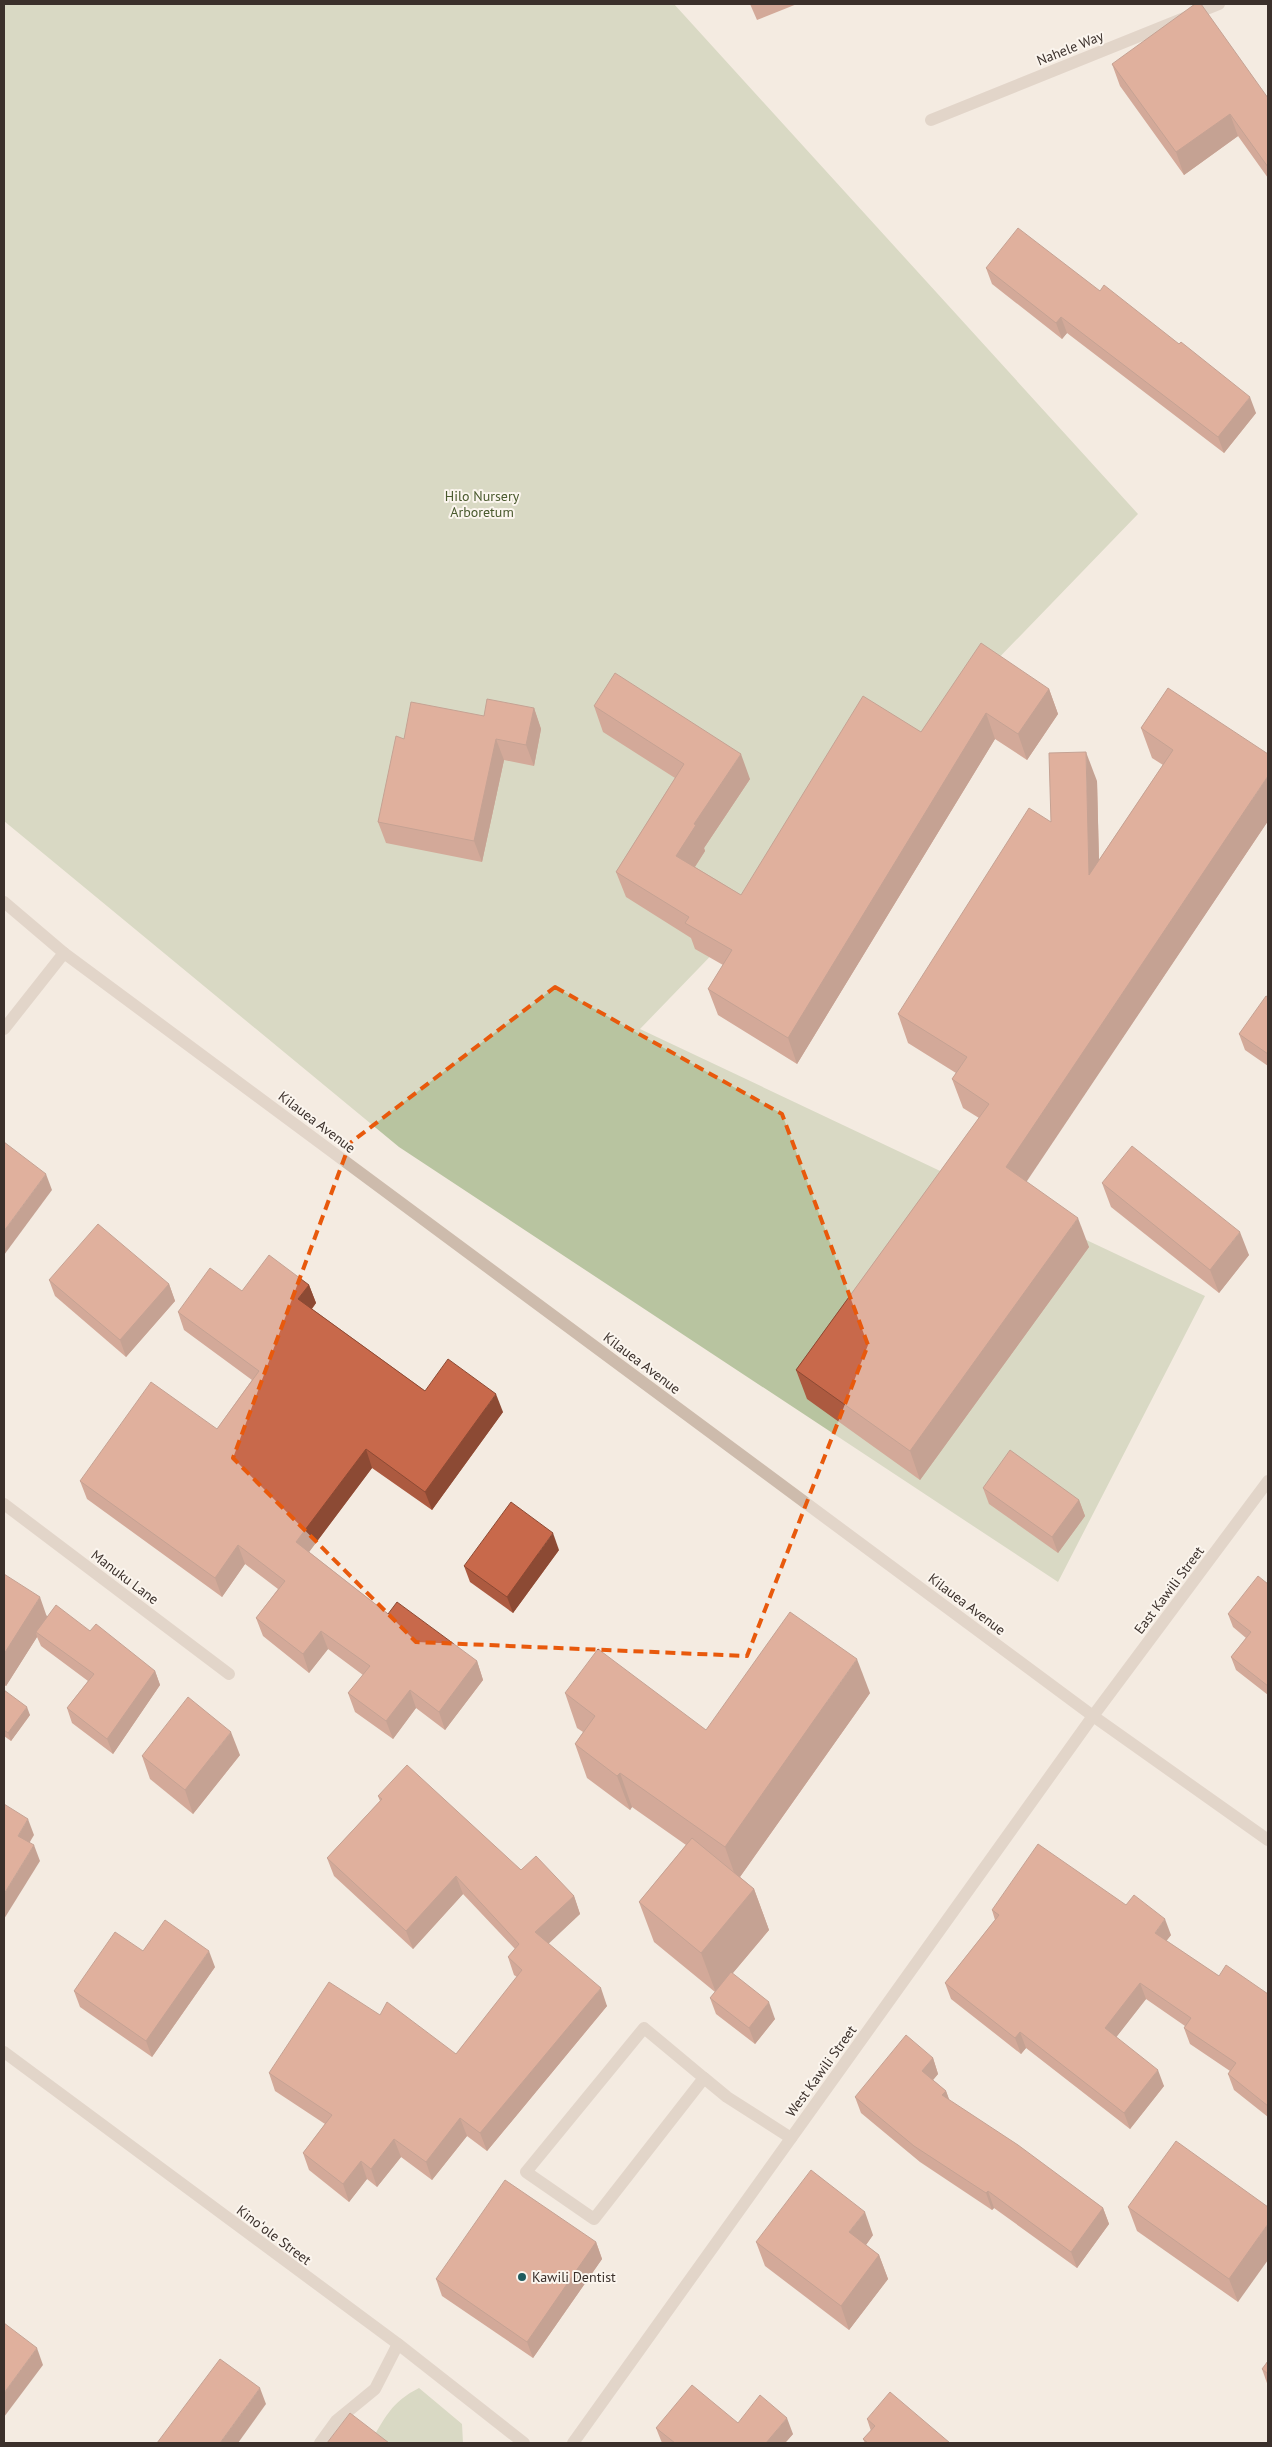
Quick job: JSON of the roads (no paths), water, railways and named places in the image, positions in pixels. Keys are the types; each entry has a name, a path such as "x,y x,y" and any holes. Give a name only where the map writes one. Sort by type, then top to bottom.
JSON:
{"street":[{"name":"Nahele Way","path":"931,120 1219,4"},
{"name":"Kilauea Avenue","path":"4,902 64,953 1093,1716 1268,1840"},
{"path":"4,1030 64,953"},
{"name":"East Kawili Street","path":"1093,1716 1268,1481"},
{"name":"Manuku Lane","path":"4,1504 229,1674"},
{"name":"West Kawili Street","path":"573,2443 1093,1716"},
{"path":"704,2078 594,2219 526,2172 644,2028 704,2078 727,2098 791,2138"},
{"name":"Kinoʻole Street","path":"4,2052 398,2344 524,2443"},
{"path":"320,2443 336,2421 375,2389 398,2344"}],"place":[{"name":"Kawili Dentist","path":"522,2277"}],"park label":[{"name":"Hilo Nursery Arboretum","path":"482,504"}]}
